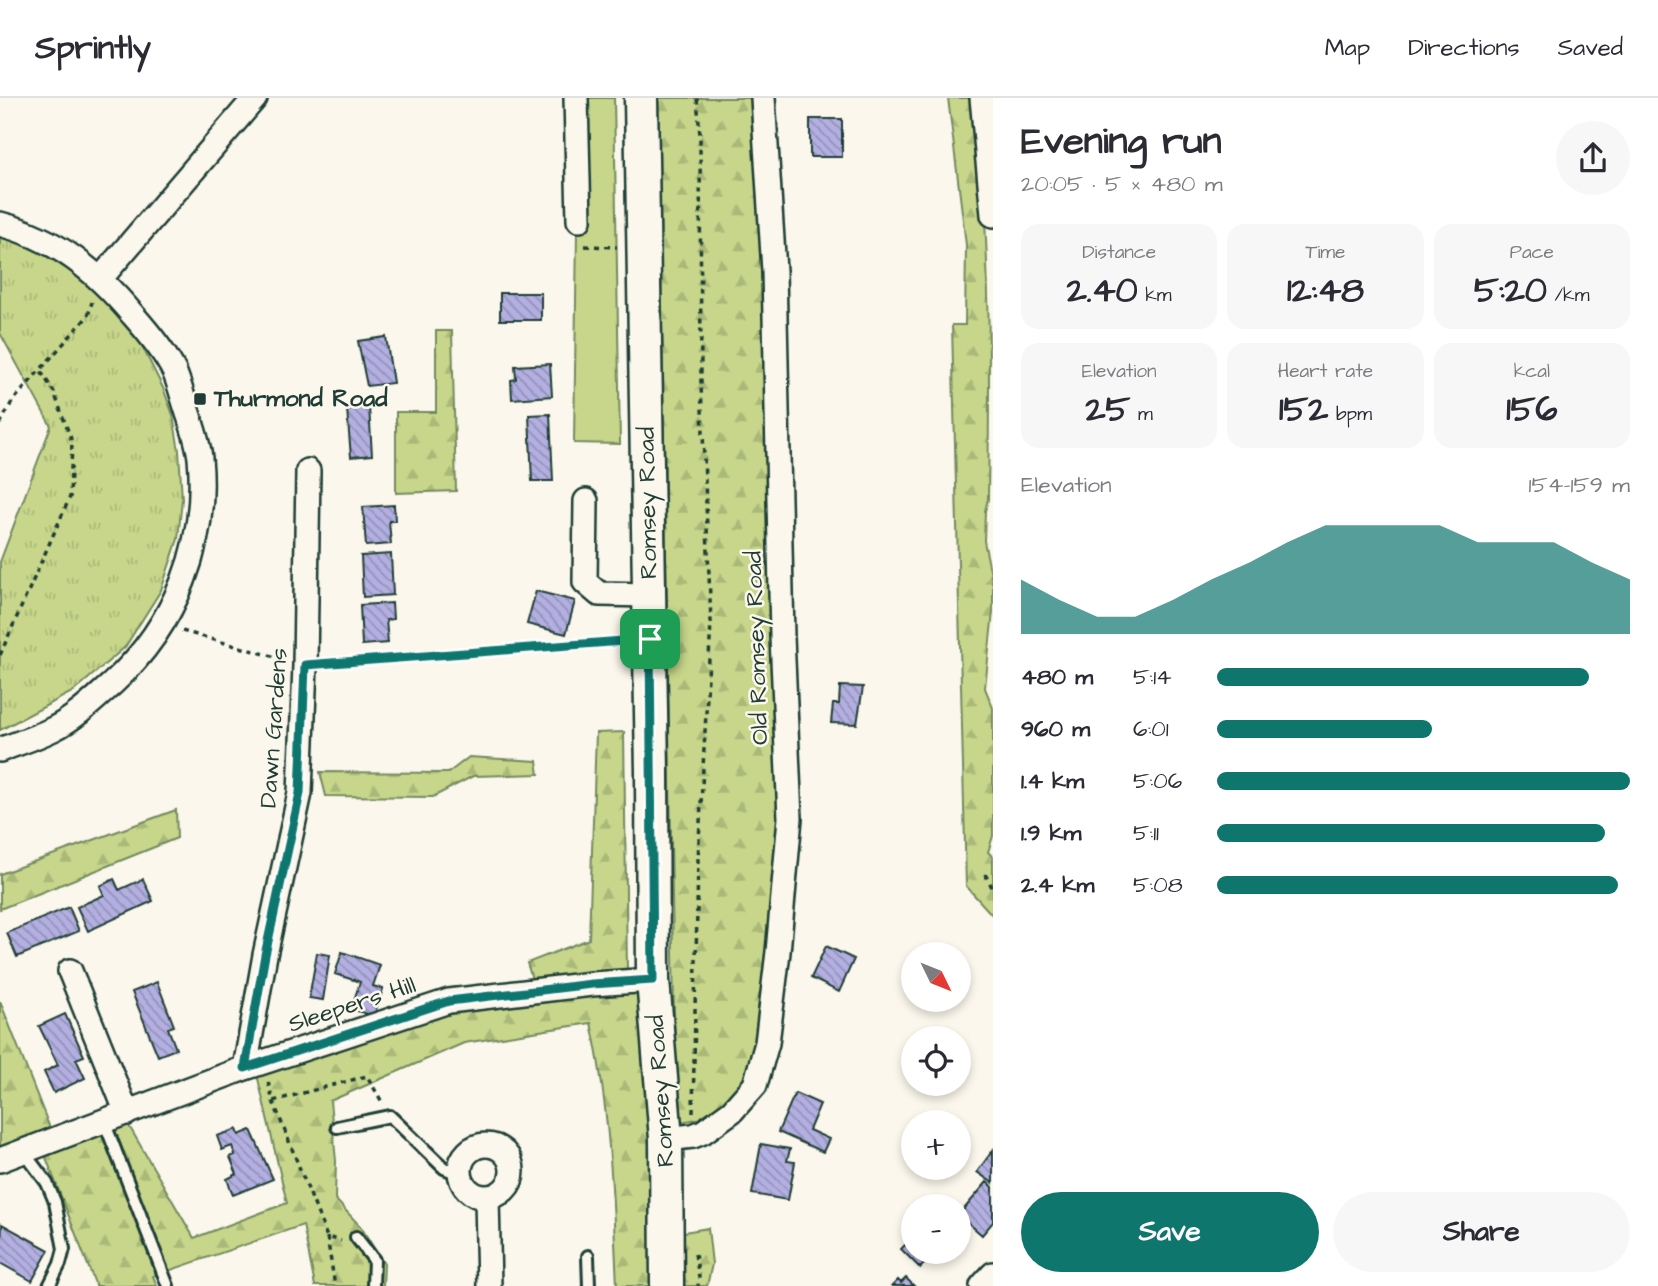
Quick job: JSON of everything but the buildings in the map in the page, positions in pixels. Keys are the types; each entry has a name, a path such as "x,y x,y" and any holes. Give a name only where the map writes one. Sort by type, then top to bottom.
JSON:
{"main road":[{"name":"Romsey Road","path":"642,98 653,980 680,1137 667,1286"}],"street":[{"path":"101,278 255,98"},
{"path":"576,98 579,220"},
{"name":"Old Romsey Road","path":"680,1137 709,1128 732,1111 755,1085 767,1043 790,818 782,637 774,271 762,98"},
{"path":"982,98 993,215"},
{"path":"0,225 45,240 76,258 101,278 150,335 174,372 200,456 201,500 195,542 186,576 163,624 124,673 90,704 55,728 0,750"},
{"name":"Dawn Gardens","path":"254,1065 265,955 300,793 308,471"},
{"path":"586,501 585,582 599,594 650,595"},
{"path":"70,971 127,1114"},
{"name":"Sleepers Hill","path":"0,1160 254,1065 449,1001 592,984 653,980"},
{"path":"478,1145 491,1145 503,1150 510,1160 513,1173 508,1185 499,1194 487,1198 474,1196 464,1188 459,1174 460,1163 467,1152 478,1145"},
{"path":"487,1198 489,1286"},
{"path":"982,1286 993,1274"}],"lane":[{"path":"337,1127 390,1116 444,1168 459,1174"},
{"path":"104,1121 168,1286"},
{"path":"23,1151 47,1183 64,1249 49,1286"},
{"path":"356,1237 374,1261 373,1286"},
{"path":"588,1256 589,1286"}],"path":[{"path":"680,1137 711,622 701,385 697,98"},
{"path":"586,246 644,247"},
{"path":"0,424 12,402 88,316 101,278"},
{"path":"0,655 70,497 72,442 54,392 40,370"},
{"path":"163,624 305,665 650,639"},
{"path":"985,874 993,889"},
{"path":"254,1065 273,1101 327,1237 335,1286"},
{"path":"273,1101 366,1076 390,1116"},
{"path":"327,1237 365,1248"}],"green space":[{"path":"574,98 614,98 620,444 574,443 577,231"},
{"path":"658,98 752,98 763,214 784,837 764,1013 743,1089 713,1116 676,1123"},
{"path":"948,98 974,98 984,198 989,449 984,541 993,585 985,688 993,708 993,836 988,852 993,857 993,916 966,886 952,325 965,325 966,245"},
{"path":"0,234 39,247 83,278 115,310 139,340 173,415 179,451 182,499 178,539 161,590 125,647 74,691 0,730 0,562 51,426 0,333"},
{"path":"436,331 452,331 456,491 396,493 396,412 436,412"},
{"path":"624,732 627,973 574,975 533,982 527,963 589,939 596,733"},
{"path":"469,757 537,761 539,774 473,776 433,797 326,796 320,772 448,773"},
{"path":"176,810 177,838 0,909 0,874"},
{"path":"632,986 645,1006 654,1286 617,1286 607,1121 591,1023 464,1043 330,1101 336,1161 335,1199 361,1227 384,1264 383,1286 315,1286 303,1225 153,1276 157,1286 96,1286 45,1155 125,1119 194,1238 287,1203 256,1070 428,1014"},
{"path":"0,1001 51,1131 0,1152"},
{"path":"708,1228 712,1264 707,1286 678,1286 678,1233"}],"place":[{"name":"Thurmond Road","path":"200,399"}],"route":[{"path":"650,639 653,980 592,984 449,1001 245,1068 265,955 300,793 305,665 650,639"}]}
